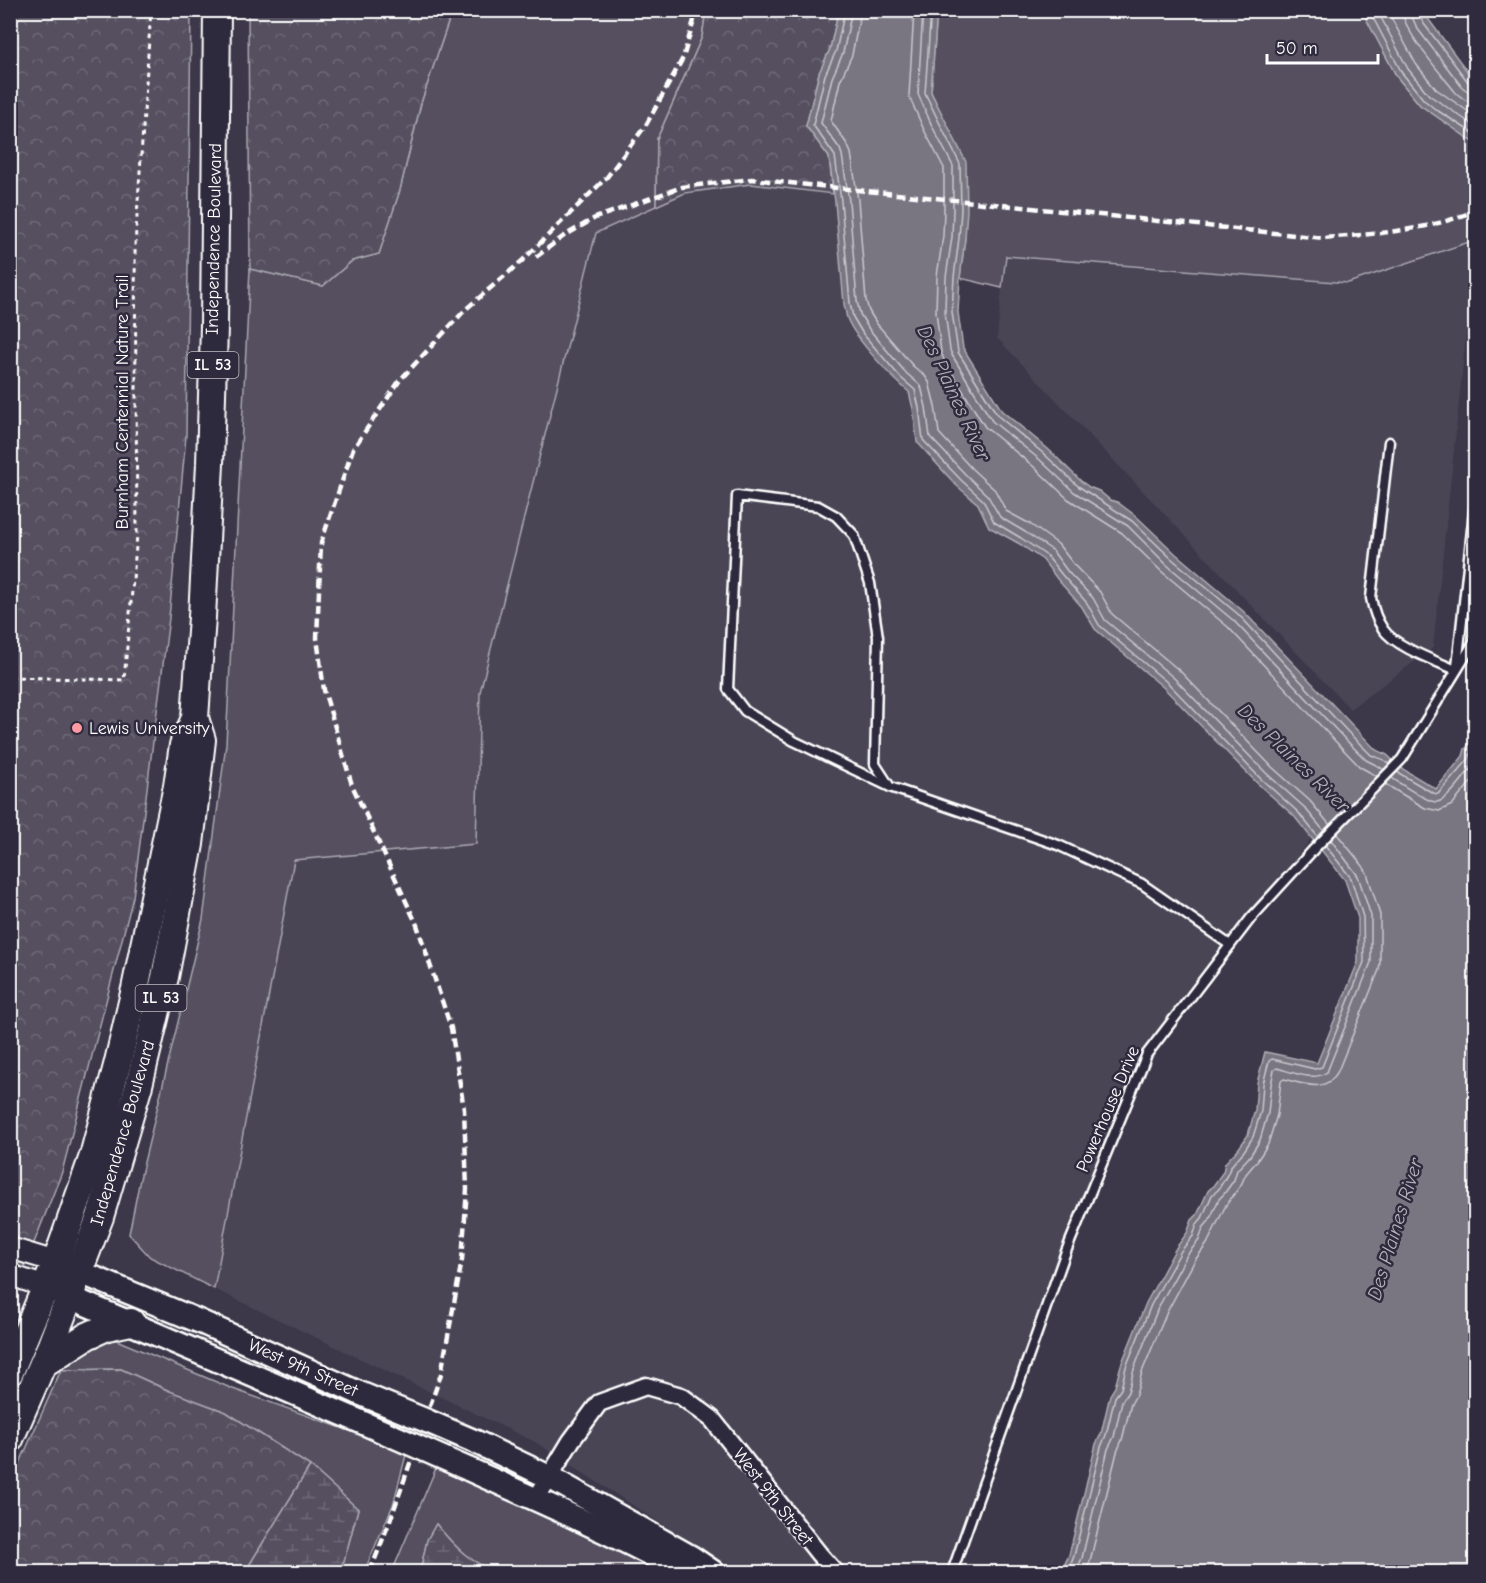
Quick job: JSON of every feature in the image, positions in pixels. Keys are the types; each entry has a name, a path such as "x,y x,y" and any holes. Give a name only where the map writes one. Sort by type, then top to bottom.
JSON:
{"main road":[{"name":"Independence Boulevard","path":"10,1372 56,1262 93,1156 135,989 172,813 183,745 195,718 210,464 214,327 217,10"},
{"name":"Independence Boulevard","path":"10,1439 80,1271 110,1188 142,1074 165,977 188,855 202,740 195,718"},
{"name":"West 9th Street","path":"56,1262 190,1317 358,1393 476,1442 549,1477 682,1551 713,1572"},
{"name":"West 9th Street","path":"46,1287 404,1440 639,1547 685,1572"},
{"path":"42,1365 87,1335 107,1327 131,1322"}],"street":[{"path":"10,1248 56,1262"},
{"path":"10,1275 46,1287"},
{"name":"West 9th Street","path":"536,1499 571,1441 598,1403 646,1386 681,1396 712,1419 835,1572"}],"lane":[{"path":"1389,442 1371,598 1374,612 1384,630 1400,644 1456,670 1472,565 1476,493"},
{"path":"890,787 875,764 878,637 870,583 855,535 836,516 818,506 737,496 728,689 745,711 784,735 890,787 1058,845 1142,884 1230,945"},
{"name":"Powerhouse Drive","path":"952,1572 1065,1254 1147,1054 1251,918 1314,849 1402,759 1476,639"}],"path":[{"name":"Burnham Centennial Nature Trail","path":"10,677 124,680 137,535 135,245 151,10"}],"shaded area":[{"path":"751,184 833,194 848,319 858,337 897,383 909,392 917,442 956,485 978,504 989,527 1043,560 1082,607 1095,629 1164,688 1257,783 1294,816 1312,838 1141,1053 953,1572 736,1572 535,1442 214,1289 294,860 476,844 480,692 596,232 685,193"},
{"path":"1475,240 1475,301 1467,327 1433,648 1350,709 997,338 1005,256 1347,283"}],"green space":[{"name":"Lewis University","path":"11,11 191,11 186,436 169,618 133,897 62,1172 11,1301"},
{"path":"248,11 452,11 421,103 400,190 379,254 352,261 323,286 250,269"},
{"path":"452,11 706,11 702,37 657,139 656,206 596,233 480,692 476,844 294,860 214,1289 150,1257 129,1234 140,1179 203,919 226,744 250,269 323,286 352,261 379,254 400,190 421,103"},
{"path":"706,11 840,11 830,49 819,73 806,126 829,157 833,194 751,184 685,193 656,206 657,139 702,37"},
{"path":"937,11 1362,11 1397,77 1420,105 1472,141 1475,140 1475,240 1348,283 1006,256 1002,288 960,278 965,238 944,120 931,92"},
{"path":"95,1339 114,1339 233,1389 383,1443 406,1455 393,1505 364,1572 337,1572 344,1561 358,1509 310,1466 226,1412 174,1393 121,1369 61,1370 77,1346"},
{"path":"121,1369 167,1390 226,1412 310,1466 245,1572 11,1572 11,1483 61,1370"},
{"path":"310,1466 358,1509 344,1561 337,1572 245,1572"},
{"path":"436,1468 609,1545 656,1572 501,1572 472,1560 436,1524 427,1540 420,1572 392,1572"},
{"path":"436,1524 472,1560 501,1572 420,1572 427,1540"}],"water":[{"name":"Des Plaines River","path":"840,11 937,11 931,92 966,162 967,210 958,312 963,348 1002,411 1048,449 1081,481 1136,516 1176,554 1243,611 1376,750 1387,755 1401,768 1436,789 1475,739 1476,1556 1472,1572 1061,1572 1069,1555 1110,1395 1146,1303 1176,1248 1187,1233 1192,1220 1197,1215 1208,1191 1223,1172 1225,1163 1248,1135 1255,1110 1257,1083 1265,1052 1317,1063 1358,962 1358,918 1345,880 1294,816 1257,783 1164,688 1095,629 1082,607 1043,560 989,527 978,504 956,485 917,442 909,392 884,368 851,327 844,304 829,157 806,126 819,73 830,49"},
{"path":"1362,11 1423,11 1473,79 1476,103 1475,140 1472,141 1420,105 1397,77"}],"railway":[{"path":"370,1572 441,1374 462,1260 467,1189 464,1109 451,1028 417,925 352,785 324,690 317,638 321,543 353,449 400,380 466,309 522,261 607,177 646,125 683,58 697,10"},
{"path":"536,257 564,236 595,218 682,187 751,179 1323,238 1421,227 1476,210"}],"place":[{"name":"Lewis University","path":"77,728"}]}
